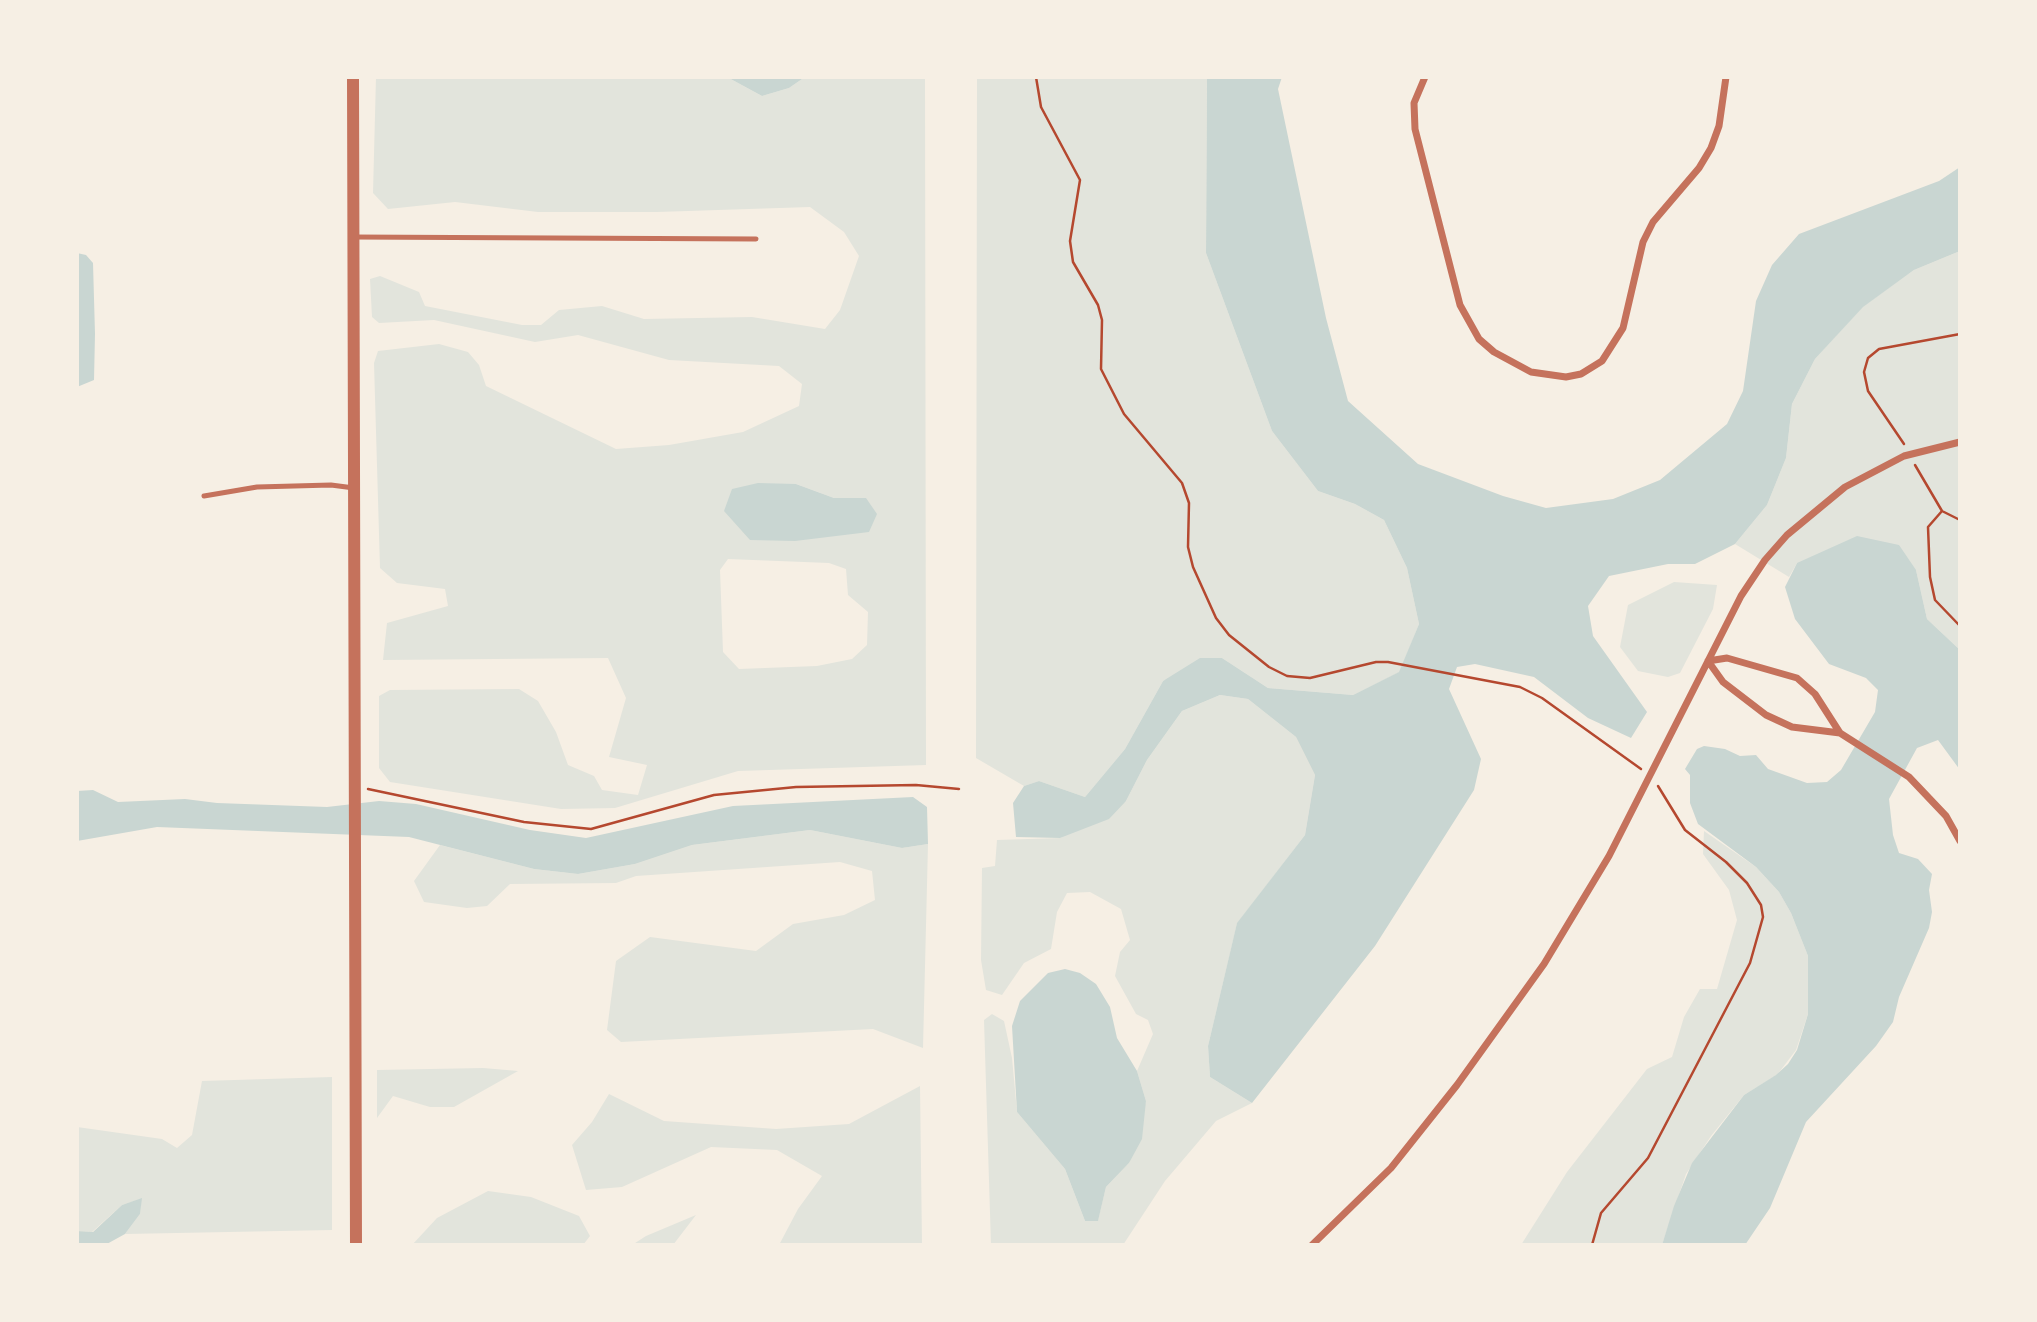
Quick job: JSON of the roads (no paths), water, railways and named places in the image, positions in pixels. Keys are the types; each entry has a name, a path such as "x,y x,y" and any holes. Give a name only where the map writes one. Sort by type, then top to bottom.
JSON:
{"street":[{"path":"353,77 356,1245"},
{"path":"1425,77 1414,103 1415,129 1460,305 1479,339 1494,352 1531,372 1566,377 1581,374 1602,361 1623,328 1643,243 1653,222 1699,168 1711,148 1719,127 1726,77"},
{"path":"1312,1245 1391,1168 1505,1020 1577,912 1651,776 1741,596 1787,536 1844,487 1910,454 1960,442"},
{"path":"1708,661 1727,658 1797,678 1828,711 1840,733"},
{"path":"1708,661 1723,682 1766,715 1792,727 1840,733 1909,777 1946,816 1960,842"}],"lane":[{"path":"353,237 756,239"},
{"path":"204,496 257,487 331,485 354,488"}]}
